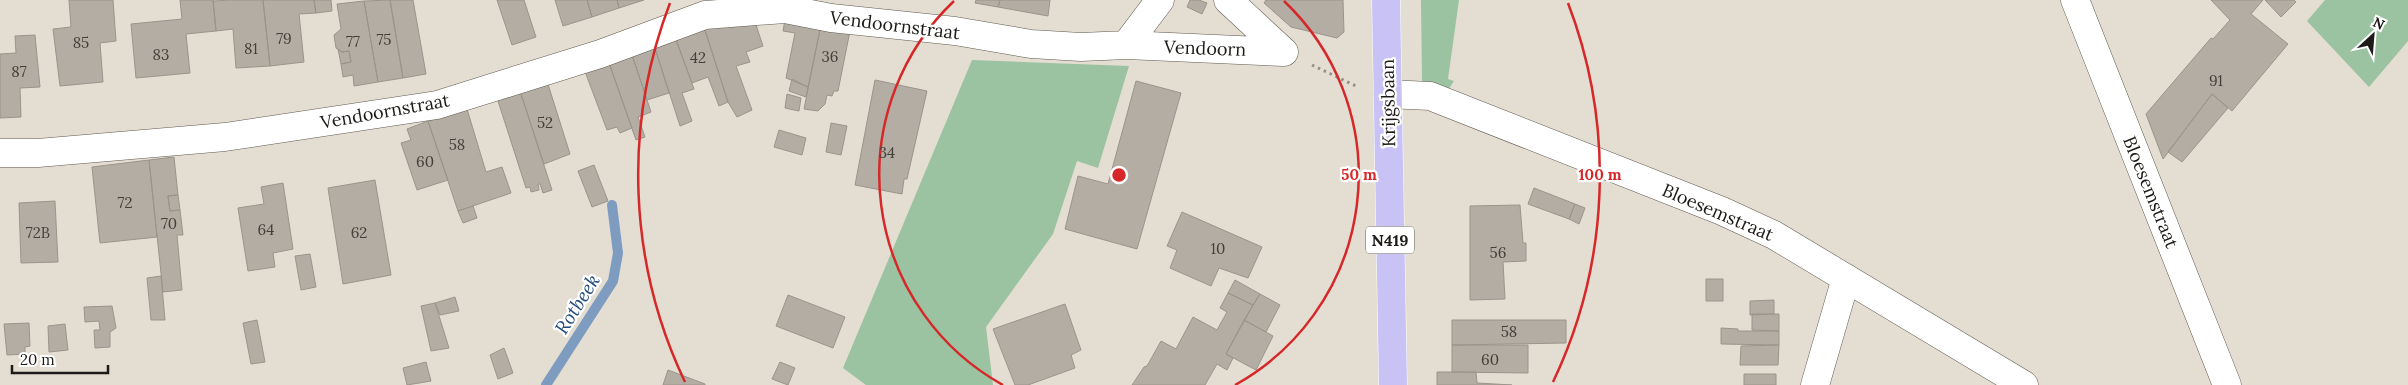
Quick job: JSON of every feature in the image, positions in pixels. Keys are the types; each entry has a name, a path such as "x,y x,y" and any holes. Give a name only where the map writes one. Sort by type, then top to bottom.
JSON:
{"main road":[{"name":"Krijgsbaan","path":"1386,0 1393,385"}],"street":[{"name":"Vendoorn","path":"1126,45 1160,0"},
{"name":"Vendoorn","path":"1228,0 1284,52"},
{"name":"Bloesemstraat","path":"2074,0 2227,385"},
{"name":"Vendoornstraat","path":"0,153 38,153 226,137 437,105 600,54 705,15 759,5 831,18 955,31 1031,44"},
{"name":"Vendoorn","path":"1031,44 1081,47 1126,45 1284,52"},
{"name":"Bloesemstraat","path":"1388,94 1430,96 1722,211 1774,235 2024,385"},
{"path":"1815,385 1846,278"}],"path":[{"path":"1284,52 1365,90 1388,94"}],"green space":[{"path":"1421,0 1459,0 1448,79 1454,81 1448,90 1422,83"},
{"path":"2325,0 2408,0 2408,41 2369,87 2307,21"},
{"path":"972,60 1129,66 1098,168 1077,161 1053,234 986,327 993,385 866,385 843,368"}],"building":[{"path":"69,0 113,0 116,41 100,43 103,82 60,86 53,29 71,27"},
{"path":"180,0 213,0 216,31 186,34 190,73 136,78 131,24 182,19"},
{"path":"263,0 270,66 236,68 233,29 216,31 213,1"},
{"path":"263,0 314,0 316,13 299,14 304,62 270,66"},
{"path":"314,0 331,0 332,11 316,13"},
{"path":"390,0 403,78 378,82 364,1"},
{"path":"390,0 413,0 426,74 403,78"},
{"path":"497,0 524,0 536,37 512,45"},
{"path":"555,0 587,0 592,17 563,26"},
{"path":"587,0 617,0 619,8 592,17"},
{"path":"617,0 644,0 619,8"},
{"path":"976,0 1000,0 998,7 975,3"},
{"path":"1000,0 1050,0 1048,16 998,7"},
{"path":"1190,0 1199,0 1207,3 1202,14 1187,7"},
{"path":"1266,0 1343,0 1344,32 1337,38 1291,27 1264,3"},
{"path":"2211,0 2263,0 2251,14 2288,44 2232,111 2212,94 2163,159 2146,114 2211,38 2213,39 2230,20"},
{"path":"2265,0 2294,0 2296,2 2281,17"},
{"path":"364,1 378,82 354,86 353,75 343,77 341,64 351,62 349,51 342,52 336,48 334,35 341,29 337,4"},
{"path":"753,16 763,46 746,52 750,62 736,66 752,110 737,117 728,102 704,27"},
{"path":"785,20 822,20 808,87 786,78 795,33 783,31"},
{"path":"822,20 851,26 838,91 834,91 832,96 827,95 825,104 818,111 804,109"},
{"path":"704,27 728,102 719,106 708,77 692,83 675,37"},
{"path":"35,35 40,87 20,88 21,117 0,118 0,54 16,53 15,36"},
{"path":"675,37 694,89 682,93 692,121 680,126 654,45"},
{"path":"654,45 669,93 647,100 631,52"},
{"path":"338,49 342,52 349,51 351,62 341,64"},
{"path":"631,52 651,112 638,117 645,137 636,140 608,60"},
{"path":"608,60 632,128 620,133 617,127 607,130 584,69"},
{"path":"792,79 808,87 806,97 789,91"},
{"path":"875,80 927,91 907,179 904,179 902,194 855,185"},
{"path":"547,81 570,154 544,164 520,91"},
{"path":"1136,81 1181,93 1137,249 1065,229 1078,176 1108,184"},
{"path":"520,91 552,190 543,193 540,184 538,184 539,190 531,192 530,187 526,188 497,98"},
{"path":"787,94 801,98 799,111 785,108"},
{"path":"2212,94 2228,108 2182,162 2168,152"},
{"path":"467,109 486,172 502,167 511,193 458,211 428,121"},
{"path":"428,121 448,180 417,190 401,143 411,140 407,129"},
{"path":"831,123 847,126 841,155 826,152"},
{"path":"779,130 806,138 802,155 774,147"},
{"path":"174,157 178,195 168,196 170,211 180,210 183,235 177,235 182,290 163,292 149,160"},
{"path":"149,160 157,237 100,243 92,167"},
{"path":"594,165 608,201 592,207 578,171"},
{"path":"375,180 391,275 343,284 328,188"},
{"path":"283,183 293,249 273,253 275,267 248,271 238,208 264,204 261,187"},
{"path":"1534,188 1575,204 1569,219 1528,204"},
{"path":"178,195 180,210 170,211 168,196"},
{"path":"55,201 58,262 21,263 19,203"},
{"path":"1575,204 1585,208 1579,224 1569,219"},
{"path":"1520,205 1523,243 1526,243 1526,261 1503,262 1505,299 1470,300 1470,206"},
{"path":"473,206 477,218 463,223 458,211"},
{"path":"1182,212 1262,247 1248,278 1219,268 1211,286 1170,268 1177,250 1167,246"},
{"path":"310,254 316,287 301,290 295,256"},
{"path":"161,276 165,320 151,320 147,278"},
{"path":"1706,279 1723,279 1723,301 1706,301"},
{"path":"1235,280 1260,294 1253,305 1228,293"},
{"path":"1228,293 1253,305 1226,354 1233,358 1227,370 1217,364 1205,385 1132,385 1144,367 1147,366 1161,341 1176,349 1193,317 1217,330 1227,312 1220,308"},
{"path":"1260,294 1280,305 1266,332 1244,320"},
{"path":"788,295 845,317 833,348 776,326"},
{"path":"455,297 459,311 440,315 435,303"},
{"path":"1774,300 1774,314 1750,315 1750,301"},
{"path":"435,303 449,348 431,351 421,306"},
{"path":"1065,304 1081,350 1071,355 1075,368 1028,385 1015,385 993,329"},
{"path":"112,306 116,328 110,332 110,347 95,348 94,330 100,330 99,321 85,322 84,307"},
{"path":"1752,314 1779,314 1779,331 1752,330"},
{"path":"257,320 265,362 251,364 243,323"},
{"path":"1244,320 1273,336 1256,370 1226,354"},
{"path":"1452,320 1566,320 1566,343 1452,345"},
{"path":"29,323 30,346 25,347 25,354 7,355 4,324"},
{"path":"65,324 68,350 49,352 48,326"},
{"path":"1721,328 1738,329 1738,331 1779,331 1779,345 1721,344"},
{"path":"1452,345 1528,345 1528,373 1452,372"},
{"path":"1779,345 1778,365 1740,365 1741,346"},
{"path":"504,348 513,373 498,379 490,355"},
{"path":"426,362 431,381 407,385 403,368"},
{"path":"780,362 795,368 788,385 772,379"},
{"path":"668,370 705,384 705,385 663,385"},
{"path":"1437,372 1476,372 1477,383 1512,385 1437,385"},
{"path":"1744,374 1776,374 1776,385 1744,385"}],"waterway":[{"name":"Rotbeek","path":"546,385 613,281 618,253 612,205"}]}
